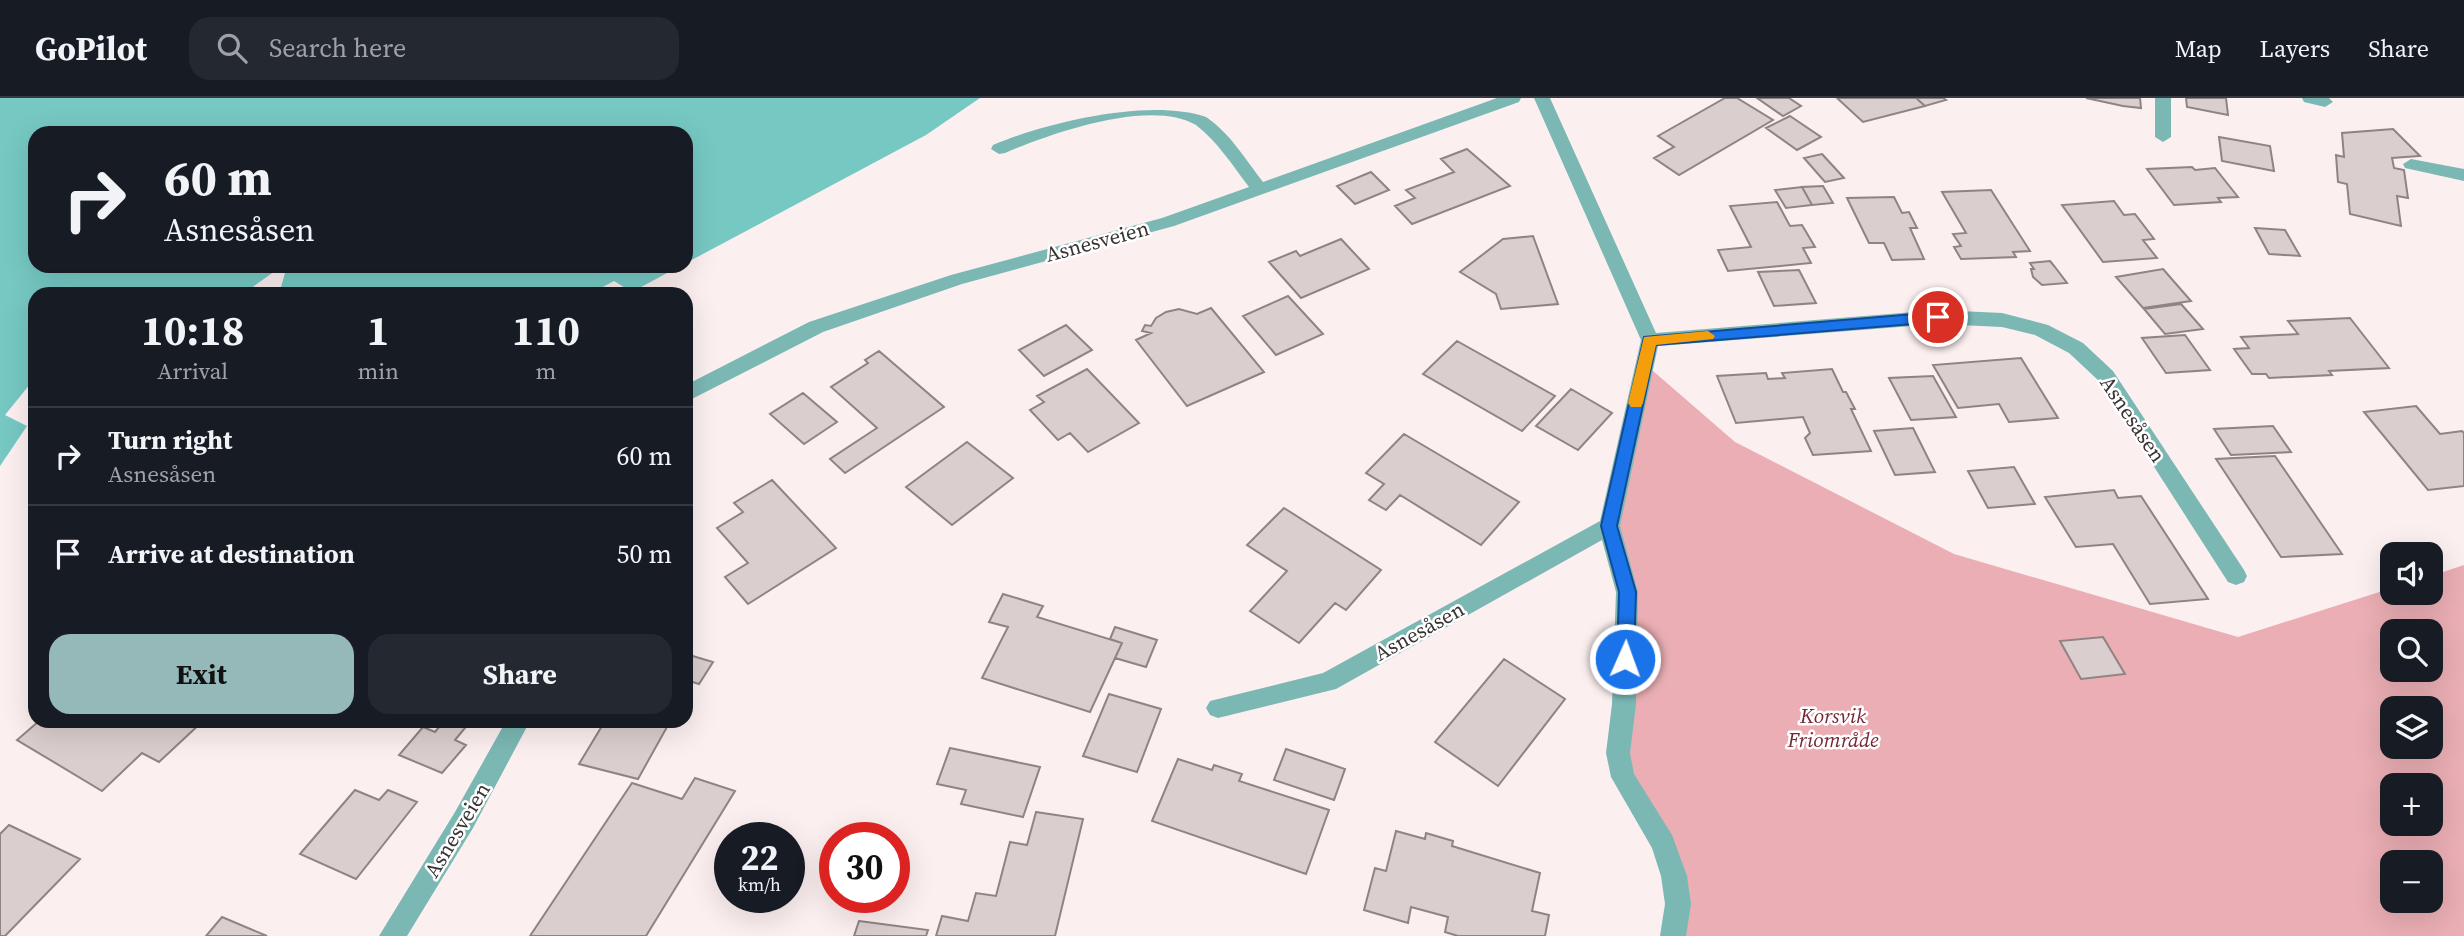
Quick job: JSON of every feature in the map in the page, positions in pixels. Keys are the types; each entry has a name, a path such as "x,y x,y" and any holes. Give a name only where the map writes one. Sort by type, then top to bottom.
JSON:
{"street":[{"name":"Asnesveien","path":"693,391 816,327 957,279 1168,222 1513,98"},
{"path":"1542,98 1650,340 1609,526 1627,592 1624,704 1619,753 1623,777 1663,844 1674,876 1678,904 1673,936"},
{"path":"2163,98 2163,137"},
{"path":"999,149 1096,108 1121,102 1146,102 1172,107 1203,122 1260,190"},
{"path":"2412,164 2464,174"},
{"name":"Asnesåsen","path":"1650,340 1938,317 2002,320 2041,330 2076,348 2106,376 2236,576"},
{"name":"Asnesåsen","path":"1218,708 1328,682 1609,526"},
{"name":"Asnesveien","path":"392,936 464,820 514,728"}],"green space":[{"name":"Korsvik Friområde","path":"1645,364 1735,442 1954,554 2238,637 2380,592 2380,605 2443,605 2443,572 2464,565 2464,936 1666,936 1674,876 1623,777 1627,592 1609,526"}],"water":[{"path":"0,98 980,98 926,135 693,259 693,126 28,126 28,273 272,273 253,287 28,287 28,387 5,415 27,426 0,466"},
{"path":"285,273 667,273 641,287 624,287 614,281 603,287 281,287"}],"building":[{"path":"1725,98 1737,98 1773,120 1679,175 1654,158 1674,147 1658,136"},
{"path":"1757,98 1789,98 1801,106 1783,116"},
{"path":"1837,98 1916,98 1925,106 1863,122"},
{"path":"1916,98 1943,98 1946,100 1925,106"},
{"path":"2086,98 2140,98 2141,108 2123,106"},
{"path":"2186,98 2226,98 2228,115 2187,107"},
{"path":"1790,116 1821,137 1797,150 1766,128"},
{"path":"2393,129 2420,156 2392,158 2394,168 2404,170 2408,198 2397,196 2401,226 2350,214 2347,184 2338,182 2336,155 2344,157 2342,133"},
{"path":"2219,137 2270,146 2274,171 2222,161"},
{"path":"1467,149 1510,186 1412,224 1395,206 1415,198 1406,190 1454,172 1441,159"},
{"path":"1822,154 1844,178 1825,182 1804,158"},
{"path":"2192,167 2195,170 2215,168 2238,197 2218,198 2221,202 2174,205 2147,169"},
{"path":"1371,172 1389,190 1355,204 1337,186"},
{"path":"1823,186 1833,203 1812,205 1802,187"},
{"path":"1802,187 1812,205 1786,208 1775,190"},
{"path":"1991,190 2030,251 2013,252 2016,257 1961,259 1954,247 1961,246 1953,234 1966,233 1942,192"},
{"path":"1894,197 1902,213 1909,212 1917,228 1910,228 1924,259 1892,260 1884,243 1869,243 1847,198"},
{"path":"2114,201 2124,215 2135,214 2154,239 2143,240 2157,258 2103,262 2062,205"},
{"path":"1777,202 1790,226 1802,225 1815,247 1803,248 1811,263 1728,271 1718,250 1751,247 1730,206"},
{"path":"2255,228 2285,230 2300,256 2269,254"},
{"path":"1533,236 1558,304 1501,309 1496,294 1460,272 1503,239"},
{"path":"1341,239 1369,269 1301,298 1269,262 1296,251 1300,256"},
{"path":"2050,261 2067,283 2042,285 2033,277 2031,269 2034,269 2030,263"},
{"path":"2163,269 2191,301 2143,308 2116,277"},
{"path":"1799,270 1816,303 1774,306 1758,272"},
{"path":"1288,296 1323,334 1276,355 1243,316"},
{"path":"2181,304 2203,329 2165,334 2144,309"},
{"path":"1211,308 1264,372 1187,406 1136,340 1151,333 1142,331 1145,325 1151,326 1156,318 1166,312 1179,309 1197,314"},
{"path":"2350,318 2389,368 2329,371 2332,375 2269,378 2266,374 2252,374 2234,349 2249,348 2241,337 2298,334 2288,321"},
{"path":"1066,325 1092,350 1044,376 1019,350"},
{"path":"2185,335 2210,370 2166,373 2142,338"},
{"path":"1457,341 1555,396 1522,431 1423,374"},
{"path":"879,351 944,407 845,473 830,459 877,428 831,387 868,363 865,360"},
{"path":"2021,358 2058,418 2009,422 1999,404 1958,408 1933,365"},
{"path":"1087,369 1139,423 1088,452 1070,433 1058,440 1030,410 1044,402 1037,396"},
{"path":"1832,369 1855,409 1851,409 1871,451 1813,455 1805,438 1810,433 1803,417 1736,423 1717,376 1766,373 1768,379 1785,378 1782,373"},
{"path":"1933,376 1956,417 1911,420 1889,378"},
{"path":"1571,389 1612,413 1578,450 1536,426"},
{"path":"803,393 837,422 804,444 770,414"},
{"path":"2416,406 2440,434 2464,433 2464,486 2428,490 2364,412"},
{"path":"2273,426 2291,452 2231,455 2214,429"},
{"path":"1913,428 1935,472 1895,475 1874,431"},
{"path":"1404,434 1519,502 1481,545 1400,495 1386,510 1369,500 1384,484 1366,473"},
{"path":"967,442 1013,478 952,525 906,487"},
{"path":"2275,456 2342,554 2281,557 2216,459"},
{"path":"2014,467 2035,504 1988,508 1968,471"},
{"path":"772,480 836,548 748,604 725,577 748,563 717,528 743,512 734,503"},
{"path":"2114,490 2118,498 2141,496 2208,599 2150,604 2113,544 2076,547 2045,497"},
{"path":"1284,508 1381,570 1346,610 1335,603 1299,643 1250,611 1287,571 1247,545"},
{"path":"1003,594 1043,606 1037,617 1122,643 1090,712 982,678 1008,627 989,622"},
{"path":"1115,627 1157,640 1146,667 1115,658 1122,643 1110,639"},
{"path":"2103,637 2125,674 2081,679 2060,641"},
{"path":"693,656 713,662 699,684 693,682"},
{"path":"1504,659 1565,699 1498,786 1435,742"},
{"path":"1109,694 1161,709 1137,772 1083,756"},
{"path":"31,728 195,728 159,762 142,753 102,791 17,740"},
{"path":"422,728 435,732 438,728 465,728 455,740 466,745 442,773 399,755"},
{"path":"601,728 666,728 638,779 579,764"},
{"path":"950,748 1040,767 1023,817 961,804 966,790 937,784"},
{"path":"1286,749 1345,769 1334,800 1274,780"},
{"path":"1178,759 1212,770 1214,765 1242,774 1239,781 1329,810 1306,874 1152,821"},
{"path":"695,778 735,791 646,936 530,936 632,783 682,799"},
{"path":"355,790 379,800 388,790 417,802 356,879 300,854"},
{"path":"1036,812 1083,819 1055,936 936,936 942,916 968,921 976,893 996,896 1010,842 1027,845"},
{"path":"9,825 80,859 5,936 0,936 0,834"},
{"path":"1396,831 1425,839 1426,833 1453,841 1452,846 1540,873 1532,911 1549,915 1545,936 1458,936 1445,932 1448,917 1411,907 1408,923 1364,910 1375,868 1386,871"},
{"path":"222,917 267,936 206,936"},
{"path":"859,921 928,930 926,936 854,936"}],"slow traffic":[{"path":"1636,403 1650,340 1708,336"}],"route":[{"path":"1625,659 1627,592 1609,526 1650,340 1938,317"}]}
